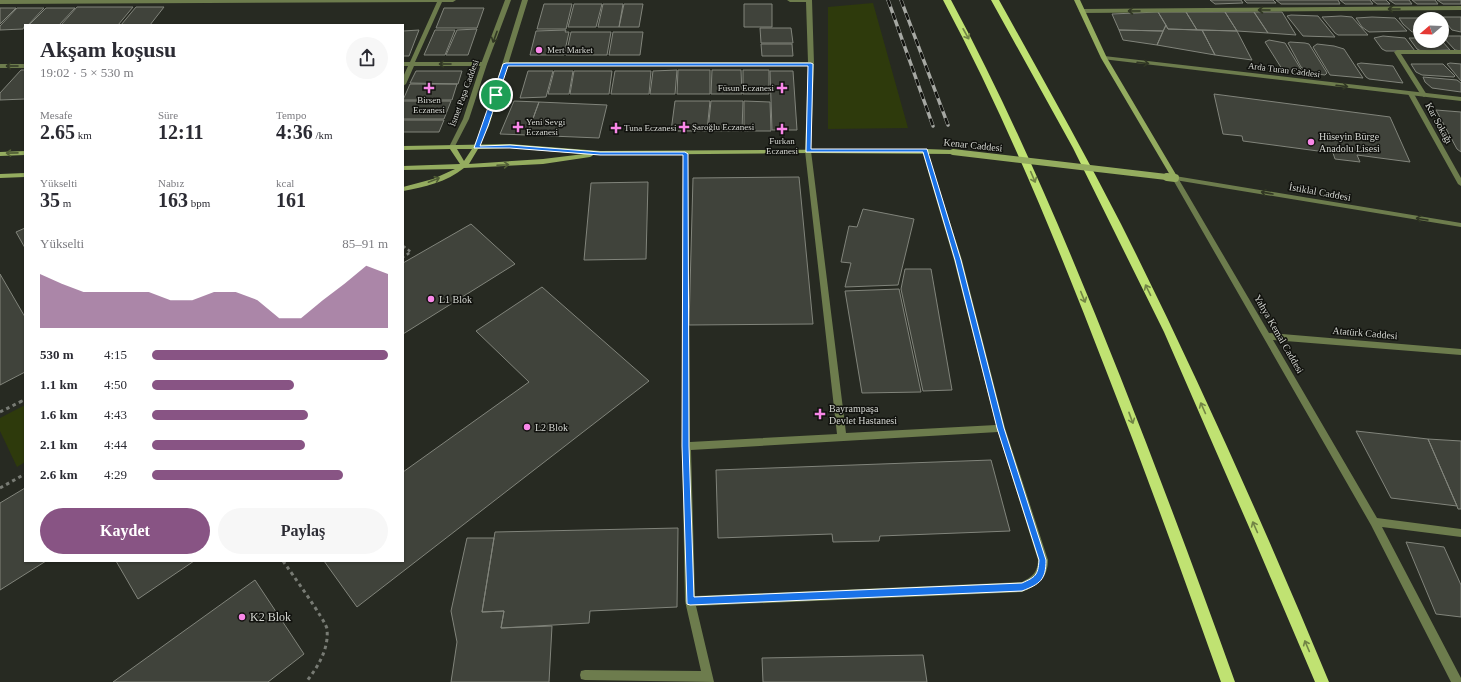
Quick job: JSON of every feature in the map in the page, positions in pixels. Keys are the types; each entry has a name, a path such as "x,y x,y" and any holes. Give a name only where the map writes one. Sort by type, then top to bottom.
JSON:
{"highway":[{"path":"948,0 1014,132 1062,245 1125,401 1228,682"},
{"path":"995,0 1077,148 1169,332 1259,534 1322,682"}],"main road":[{"name":"Yahya Kemal Caddesi","path":"1078,0 1104,58 1175,178"},
{"name":"Kenar Caddesi","path":"404,148 510,146 600,153 685,154 808,151 953,152 1175,178"},
{"path":"452,147 464,166"},
{"path":"404,189 422,185 449,175 464,166 476,147"},
{"path":"0,154 24,153"},
{"name":"Kenar Caddesi","path":"404,168 560,160 600,153"},
{"path":"0,176 24,175"}],"street":[{"path":"404,82 440,0"},
{"path":"0,2 453,0"},
{"name":"İsmet Paşa Caddesi","path":"452,147 466,119 484,64 508,0"},
{"path":"476,147 486,126 525,0"},
{"path":"790,0 809,0 811,64 808,151 842,437"},
{"path":"1082,11 1461,8"},
{"path":"1424,95 1396,52 1461,52"},
{"name":"Arda Turan Caddesi","path":"1104,58 1461,99"},
{"path":"404,64 484,64"},
{"path":"506,64 811,64"},
{"path":"0,66 24,66"},
{"name":"Kar Sokağı","path":"1411,94 1461,184"},
{"path":"690,601 1022,587 1036,580 1042,572 1042,560 1001,428 958,260 925,151"},
{"path":"585,675 708,679 690,601 686,446 685,154"},
{"name":"İstiklal Caddesi","path":"1175,178 1461,225"},
{"name":"Yahya Kemal Caddesi","path":"1175,178 1374,522 1457,682"},
{"name":"Atatürk Caddesi","path":"1267,336 1461,352"},
{"path":"686,446 1001,428"},
{"path":"1374,522 1461,533"}],"path":[{"path":"404,247 410,252 404,256"},
{"path":"0,412 24,400"},
{"path":"0,488 24,475"},
{"path":"284,562 327,627 326,646 317,668 306,682"}],"green space":[{"path":"873,3 908,128 828,129 828,7"},
{"path":"24,406 24,463 17,467 0,431 0,418"}],"building":[{"path":"1210,0 1241,0 1243,3 1215,4"},
{"path":"1244,0 1273,0 1276,3 1247,3"},
{"path":"1276,0 1338,0 1340,4 1281,4"},
{"path":"1340,0 1370,0 1373,4 1345,4"},
{"path":"1372,0 1386,0 1390,4 1377,4"},
{"path":"1389,0 1409,0 1412,4 1395,4"},
{"path":"1412,0 1435,0 1438,4 1417,4"},
{"path":"1437,0 1461,0 1461,4 1443,4"},
{"path":"544,4 572,4 566,29 537,29"},
{"path":"574,4 602,4 596,27 568,27"},
{"path":"603,4 623,4 619,27 598,27"},
{"path":"624,4 643,4 639,27 619,27"},
{"path":"744,4 772,4 772,27 744,27"},
{"path":"77,7 133,7 119,24 62,24"},
{"path":"136,7 164,7 151,24 122,24"},
{"path":"0,8 16,8 0,24"},
{"path":"17,8 44,8 29,24 24,24 23,29 0,30 0,26"},
{"path":"46,8 75,8 60,24 30,24"},
{"path":"444,8 484,8 477,28 436,28"},
{"path":"1158,12 1186,12 1197,30 1168,29"},
{"path":"1158,12 1166,25 1163,31 1119,30 1112,14"},
{"path":"1186,12 1225,12 1237,31 1197,30"},
{"path":"1225,12 1254,12 1268,33 1237,31"},
{"path":"1254,12 1282,12 1296,35 1268,33"},
{"path":"1287,16 1318,16 1335,37 1303,36"},
{"path":"1322,17 1352,17 1368,35 1338,35"},
{"path":"1449,17 1461,17 1461,32 1452,30 1449,26"},
{"path":"1356,18 1395,18 1407,31 1369,32 1362,27"},
{"path":"1399,18 1413,18 1413,32 1412,32"},
{"path":"1166,25 1168,29 1202,30 1215,55 1157,45"},
{"path":"760,28 791,28 793,43 761,43"},
{"path":"477,29 468,55 446,55 457,30"},
{"path":"419,30 409,56 404,56 404,31"},
{"path":"435,30 455,30 445,55 424,55"},
{"path":"566,30 565,32 569,32 564,55 530,55 536,31"},
{"path":"1119,30 1163,31 1157,45 1123,40"},
{"path":"1202,30 1237,31 1252,60 1215,55"},
{"path":"571,32 611,32 607,55 566,55"},
{"path":"613,32 643,32 640,55 609,55"},
{"path":"1383,36 1405,38 1415,51 1386,51 1382,49 1374,38"},
{"path":"1449,36 1461,36 1461,51 1455,50 1449,44"},
{"path":"1409,38 1413,38 1413,44"},
{"path":"1269,40 1285,43 1302,71 1282,69 1265,42"},
{"path":"1288,43 1309,44 1327,73 1325,75 1309,73 1301,67"},
{"path":"761,44 792,44 793,56 762,56"},
{"path":"1317,44 1344,49 1363,78 1330,75 1313,47"},
{"path":"1416,48 1448,48 1450,50 1421,51"},
{"path":"1361,63 1393,66 1403,83 1369,79 1357,64"},
{"path":"1411,64 1443,64 1455,76 1422,75 1416,72"},
{"path":"1447,64 1461,64 1461,81"},
{"path":"21,70 24,70 24,99 0,100 0,93"},
{"path":"677,70 675,94 650,94 653,71"},
{"path":"678,70 710,70 710,94 677,94"},
{"path":"712,70 741,70 742,94 711,94"},
{"path":"743,70 769,70 769,94 743,94"},
{"path":"416,71 462,71 458,84 410,83"},
{"path":"528,71 553,71 546,97 520,98"},
{"path":"554,71 573,71 569,94 548,94"},
{"path":"574,71 612,71 609,94 570,94"},
{"path":"615,71 651,71 649,94 611,94"},
{"path":"770,71 793,71 797,130 772,130"},
{"path":"1423,77 1457,80 1461,83 1461,92 1432,88 1425,82"},
{"path":"410,84 457,84 452,100 404,100"},
{"path":"1214,94 1390,117 1410,162 1357,155 1360,162 1335,159 1333,153 1243,141 1242,136 1223,134"},
{"path":"404,101 451,101 444,119 404,119"},
{"path":"514,101 539,102 527,135 500,134"},
{"path":"675,101 710,101 707,131 671,131"},
{"path":"711,101 743,101 742,131 708,131"},
{"path":"744,101 770,102 771,131 744,131"},
{"path":"539,102 607,105 599,138 527,135"},
{"path":"1436,110 1461,112 1461,152 1457,149"},
{"path":"404,120 444,120 439,132 404,132"},
{"path":"799,177 813,324 689,325 693,178"},
{"path":"648,182 646,259 584,260 591,183"},
{"path":"863,209 914,219 898,285 845,287 851,263 841,262 849,226 857,227"},
{"name":"L1 Blok","path":"471,224 515,264 404,333 404,262"},
{"path":"24,228 24,246 16,232"},
{"path":"905,269 931,269 952,390 923,391 901,289"},
{"path":"0,274 24,315 24,373 0,385"},
{"name":"L2 Blok","path":"542,287 649,381 357,607 325,562 404,562 404,471 529,382 476,331"},
{"path":"899,289 921,392 862,393 845,291"},
{"path":"1356,431 1428,439 1457,506 1391,498"},
{"path":"1428,439 1461,441 1461,509 1458,509"},
{"path":"991,460 1010,531 880,536 879,541 833,542 832,534 718,538 716,470"},
{"path":"24,489 24,562 44,562 0,590 0,503"},
{"path":"678,528 677,607 590,611 589,623 501,628 504,611 482,612 495,532"},
{"path":"467,538 494,538 482,612 504,611 501,628 552,626 549,682 451,682 457,642 451,611"},
{"path":"1406,542 1444,547 1461,585 1461,617 1436,614"},
{"path":"117,562 193,562 138,599"},
{"name":"K2 Blok","path":"255,580 304,654 268,682 113,682"},
{"path":"923,655 927,682 763,682 762,658"}],"railway":[{"path":"888,0 933,126"},
{"path":"901,0 948,125"}],"place":[{"name":"Mert Market","path":"539,50"},
{"name":"Birsen Eczanesi","path":"429,88"},
{"name":"Füsun Eczanesi","path":"782,88"},
{"name":"Yeni Sevgi Eczanesi","path":"518,127"},
{"name":"Şaroğlu Eczanesi","path":"684,127"},
{"name":"Tuna Eczanesi","path":"616,128"},
{"name":"Furkan Eczanesi","path":"782,129"},
{"name":"Hüseyin Bürge Anadolu Lisesi","path":"1311,142"},
{"name":"L1 Blok","path":"431,299"},
{"name":"Bayrampaşa Devlet Hastanesi","path":"820,414"},
{"name":"L2 Blok","path":"527,427"},
{"name":"K2 Blok","path":"242,617"}],"route":[{"path":"506,64 811,64 808,151 925,151 958,260 1001,428 1042,560 1042,572 1036,580 1022,587 690,601 686,446 685,154 600,153 510,146 476,147 486,126 496,95 506,64"}]}
